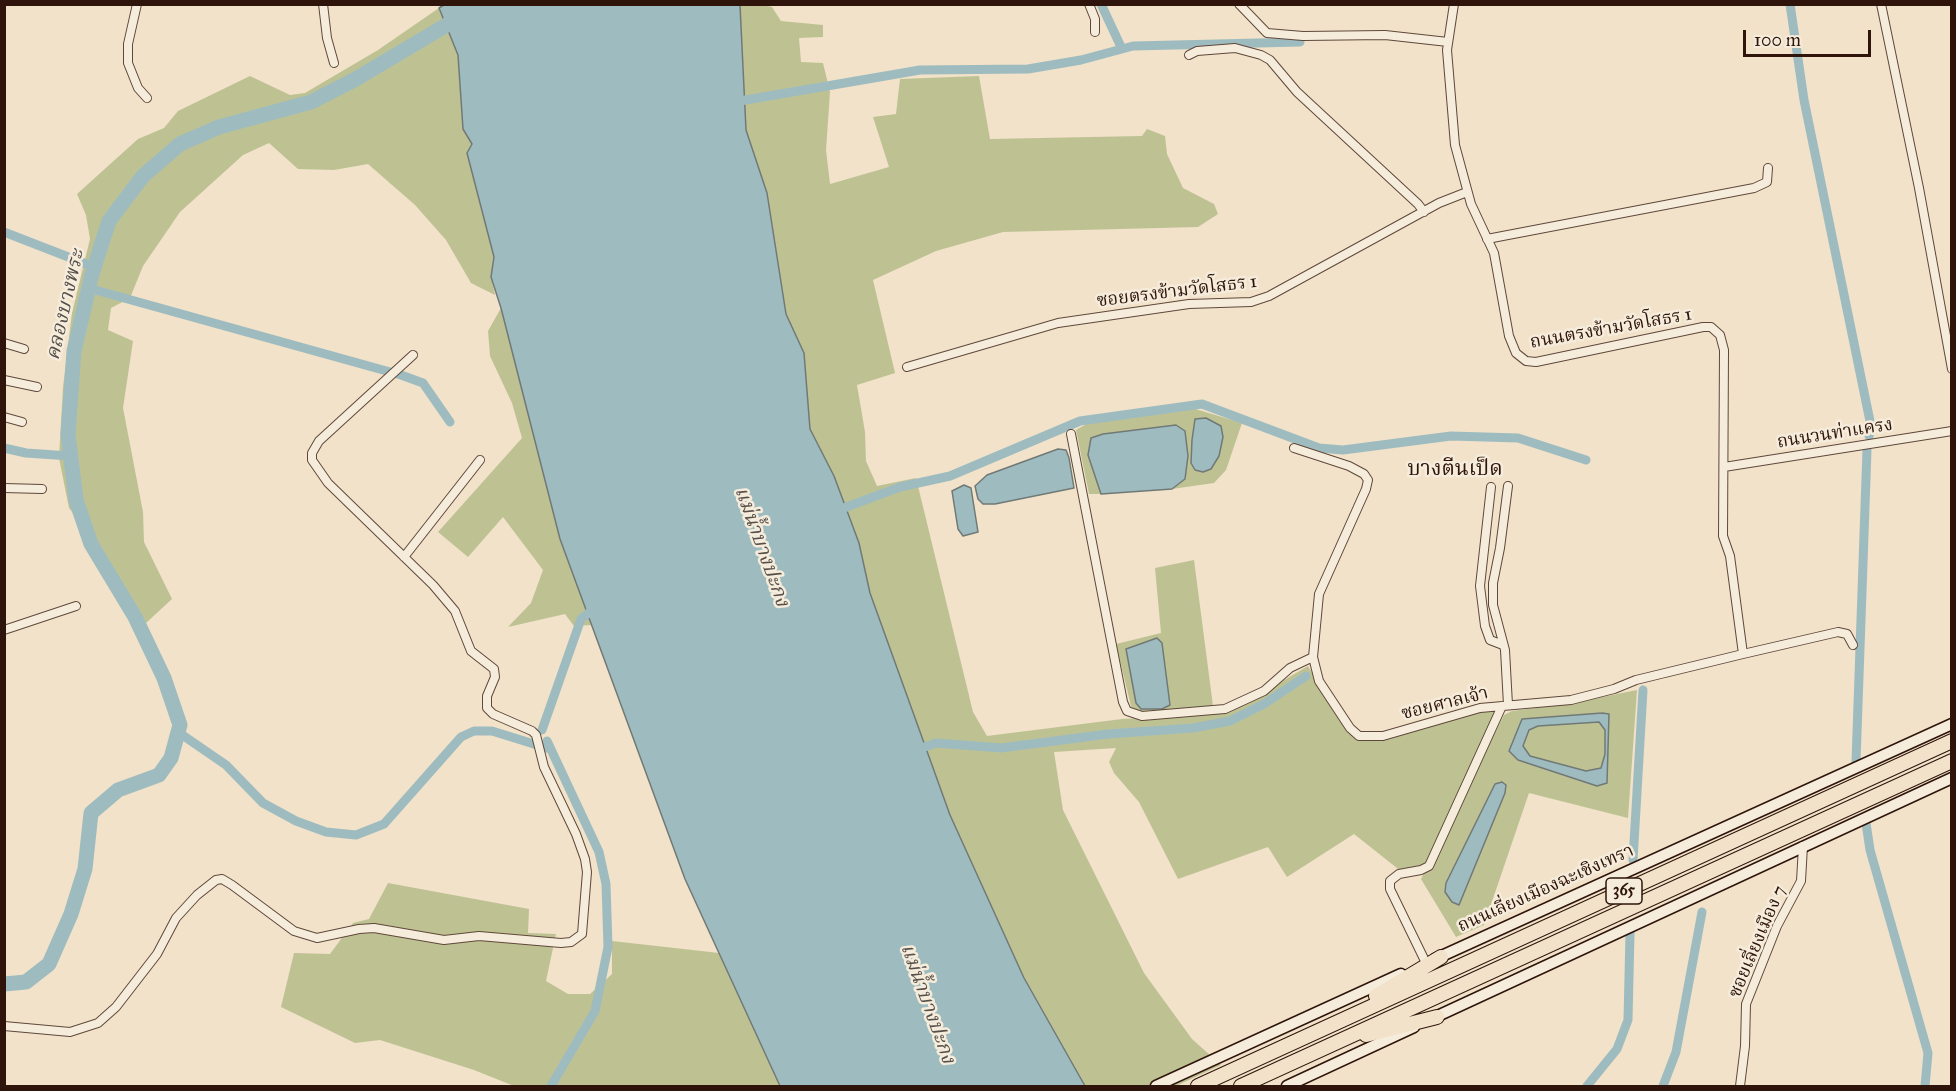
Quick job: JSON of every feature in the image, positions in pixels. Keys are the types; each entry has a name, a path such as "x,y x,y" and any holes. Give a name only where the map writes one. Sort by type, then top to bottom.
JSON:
{"highway":[{"name":"ถนนเลี่ยงเมืองฉะเชิงเทรา","path":"1198,1086 1952,741"},
{"name":"365","path":"1241,1086 1952,761"},
{"path":"1323,1029 1441,957"},
{"path":"1330,1045 1437,1017"}],"main road":[{"name":"ถนนเลี่ยงเมืองฉะเชิงเทรา","path":"1156,1086 1952,724"},
{"name":"365","path":"1287,1086 1599,940 1689,902 1803,846 1952,778"}],"street":[{"path":"137,4 128,44 128,63 135,82 147,98"},
{"path":"323,4 327,38 334,63"},
{"path":"1089,4 1095,20 1095,32"},
{"path":"1239,4 1267,33 1304,36 1385,35 1448,42"},
{"name":"ถนนตรงข้ามวัดโสธร 1","path":"1454,4 1448,42 1455,146 1467,192 1498,270 1509,336 1516,353 1526,361 1536,362 1703,327 1716,329 1724,350 1724,467"},
{"path":"1881,4 1917,176 1952,369"},
{"path":"1189,55 1235,48 1261,54 1270,60 1297,92 1424,212"},
{"path":"1487,239 1762,186 1767,182 1768,168"},
{"name":"ซอยตรงข้ามวัดโสธร 1","path":"907,367 1058,323 1189,304 1251,302 1269,296 1424,212 1467,192"},
{"path":"4,343 24,350"},
{"path":"4,1026 70,1032 98,1023 116,1007 157,954 176,918 202,890 222,879 294,931 317,938 359,928 374,928 444,940 479,936 571,942 585,930 587,872 579,840 544,767 539,742 532,731 493,714 486,708 487,696 495,677 494,669 471,651 454,611 433,585 328,483 312,460 312,453 319,441 413,355"},
{"path":"4,380 37,387"},
{"path":"4,417 22,422"},
{"name":"ถนนวนท่าแครง","path":"1724,467 1952,431"},
{"path":"1071,434 1120,691 1128,711 1142,716 1225,709 1264,691 1290,668 1313,657"},
{"name":"ซอยศาลเจ้า","path":"1294,448 1349,466 1364,474 1368,480 1319,594 1313,657 1315,673 1323,687 1350,728 1364,738 1383,736 1480,708 1571,700 1614,689 1636,680 1838,632 1847,634 1853,645"},
{"path":"404,557 480,460"},
{"path":"1724,467 1724,536 1730,556 1743,654"},
{"path":"1426,963 1390,889 1390,881 1399,874 1421,870 1429,866 1505,705 1503,645 1493,605 1493,584 1508,486"},
{"path":"1491,487 1480,586 1488,633 1492,642 1503,645"},
{"path":"4,488 42,489"},
{"path":"4,630 76,606"},
{"name":"ซอยเลี่ยงเมือง 7","path":"1740,1086 1744,1066 1745,1013 1748,995 1778,926 1801,882 1803,846"}],"green space":[{"path":"740,5 772,7 781,21 823,25 823,37 799,38 801,62 823,63 830,92 826,150 830,184 889,167 873,117 896,114 900,79 979,76 990,139 1142,136 1147,129 1165,136 1167,154 1183,188 1214,204 1218,214 1198,227 1003,232 936,251 873,280 895,373 857,385 865,432 866,461 877,486 916,478 973,712 987,736 1122,719 1228,713 1308,666 1339,718 1361,741 1376,741 1489,710 1496,712 1426,862 1407,876 1354,834 1287,877 1268,847 1178,879 1139,802 1114,773 1109,762 1116,748 1054,752 1063,810 1144,973 1192,1039 1221,1065 1176,1086 1085,1086 1024,978 950,815 870,593 859,543 834,476 810,429 804,353 786,314 767,193 746,130"},
{"path":"439,8 458,55 463,129 472,144 467,153 494,257 491,277 495,295 471,283 446,240 415,205 368,164 334,170 298,169 269,143 243,155 180,212 143,266 130,298 111,308 108,330 133,341 123,408 143,512 144,542 172,599 146,623 93,537 69,508 59,458 63,387 72,313 90,239 86,215 77,194 138,139 164,128 178,111 250,76 290,95 305,93 378,50"},
{"path":"501,308 560,539 592,625 574,626 565,614 508,627 531,603 543,570 503,517 468,557 438,532 522,438 512,403 490,356 488,331"},
{"path":"1192,408 1242,423 1226,470 1214,483 1172,489 1185,479 1177,425 1103,434 1091,438 1088,455 1101,494 1089,494 1076,430 1090,422","holes":["1206,418 1221,426 1195,470 1191,463 1192,440"]},
{"path":"1194,560 1213,706 1135,712 1131,706 1116,644 1161,633 1155,568"},
{"path":"1637,690 1628,818 1529,793 1484,925 1456,937 1421,879 1504,715 1512,711 1567,704"},
{"path":"388,883 529,909 528,933 556,934 546,981 568,994 590,994 612,974 612,941 719,953 780,1086 514,1086 474,1070 380,1040 355,1043 281,1007 294,953 330,954 353,923 369,919"}],"water":[{"name":"แม่น้ำบางปะกง","path":"444,5 740,5 746,130 767,193 786,314 804,353 810,429 834,476 859,543 870,593 950,815 1024,978 1085,1086 780,1086 685,879 560,539 491,277 494,257 467,153 472,144 463,129 458,55 439,8"},
{"path":"1206,418 1221,426 1223,437 1219,456 1211,469 1203,472 1195,470 1191,463 1192,440 1195,419"},
{"path":"1176,425 1185,431 1188,456 1185,479 1172,489 1101,494 1088,455 1091,438 1103,434"},
{"path":"1058,449 1066,450 1074,488 995,504 983,504 978,499 975,486 987,475"},
{"path":"964,485 971,488 978,532 963,536 958,529 952,491"},
{"path":"1157,638 1162,643 1170,705 1162,709 1141,709 1136,703 1126,649"},
{"path":"1609,714 1607,783 1597,786 1518,760 1509,751 1522,719","holes":["1599,722 1605,730 1605,754 1601,768 1586,771 1530,756 1523,746 1529,730 1538,726"]},
{"path":"1502,782 1506,785 1505,793 1459,905 1452,902 1445,892 1446,883 1495,784"}],"waterway":[{"name":"คลองบางพระ","path":"4,984 26,982 49,964 71,914 85,869 91,813 118,790 159,775 171,758 180,725 164,678 135,617 91,544 76,500 68,434 74,351 92,274 109,221 143,176 180,144 219,127 311,102 354,80 482,4"},
{"path":"1101,4 1122,49"},
{"path":"1790,4 1804,100 1871,426 1869,436"},
{"path":"734,102 920,70 1028,69 1081,60 1133,46 1300,42"},
{"path":"4,232 94,267"},
{"path":"88,288 423,383 450,422"},
{"path":"836,511 900,487 950,476 1080,421 1202,404 1319,448 1343,450 1451,436 1518,438 1586,460"},
{"path":"4,448 26,453 70,456"},
{"path":"1856,761 1867,450"},
{"path":"542,730 581,619 596,607"},
{"path":"913,751 936,743 1001,748 1108,734 1193,728 1230,721 1264,704 1306,676"},
{"path":"1633,860 1643,690"},
{"path":"178,732 226,765 263,803 296,821 326,832 356,835 384,824 461,737 474,731 492,731 550,749"},
{"path":"547,741 599,852 606,884 608,947 595,1011 551,1086"},
{"path":"1866,823 1870,850 1928,1053 1925,1086"},
{"path":"1663,1086 1676,1052 1702,912"},
{"path":"1587,1086 1617,1049 1628,1020 1630,933"}],"district":[{"name":"บางตีนเป็ด","path":"1455,470"}]}
